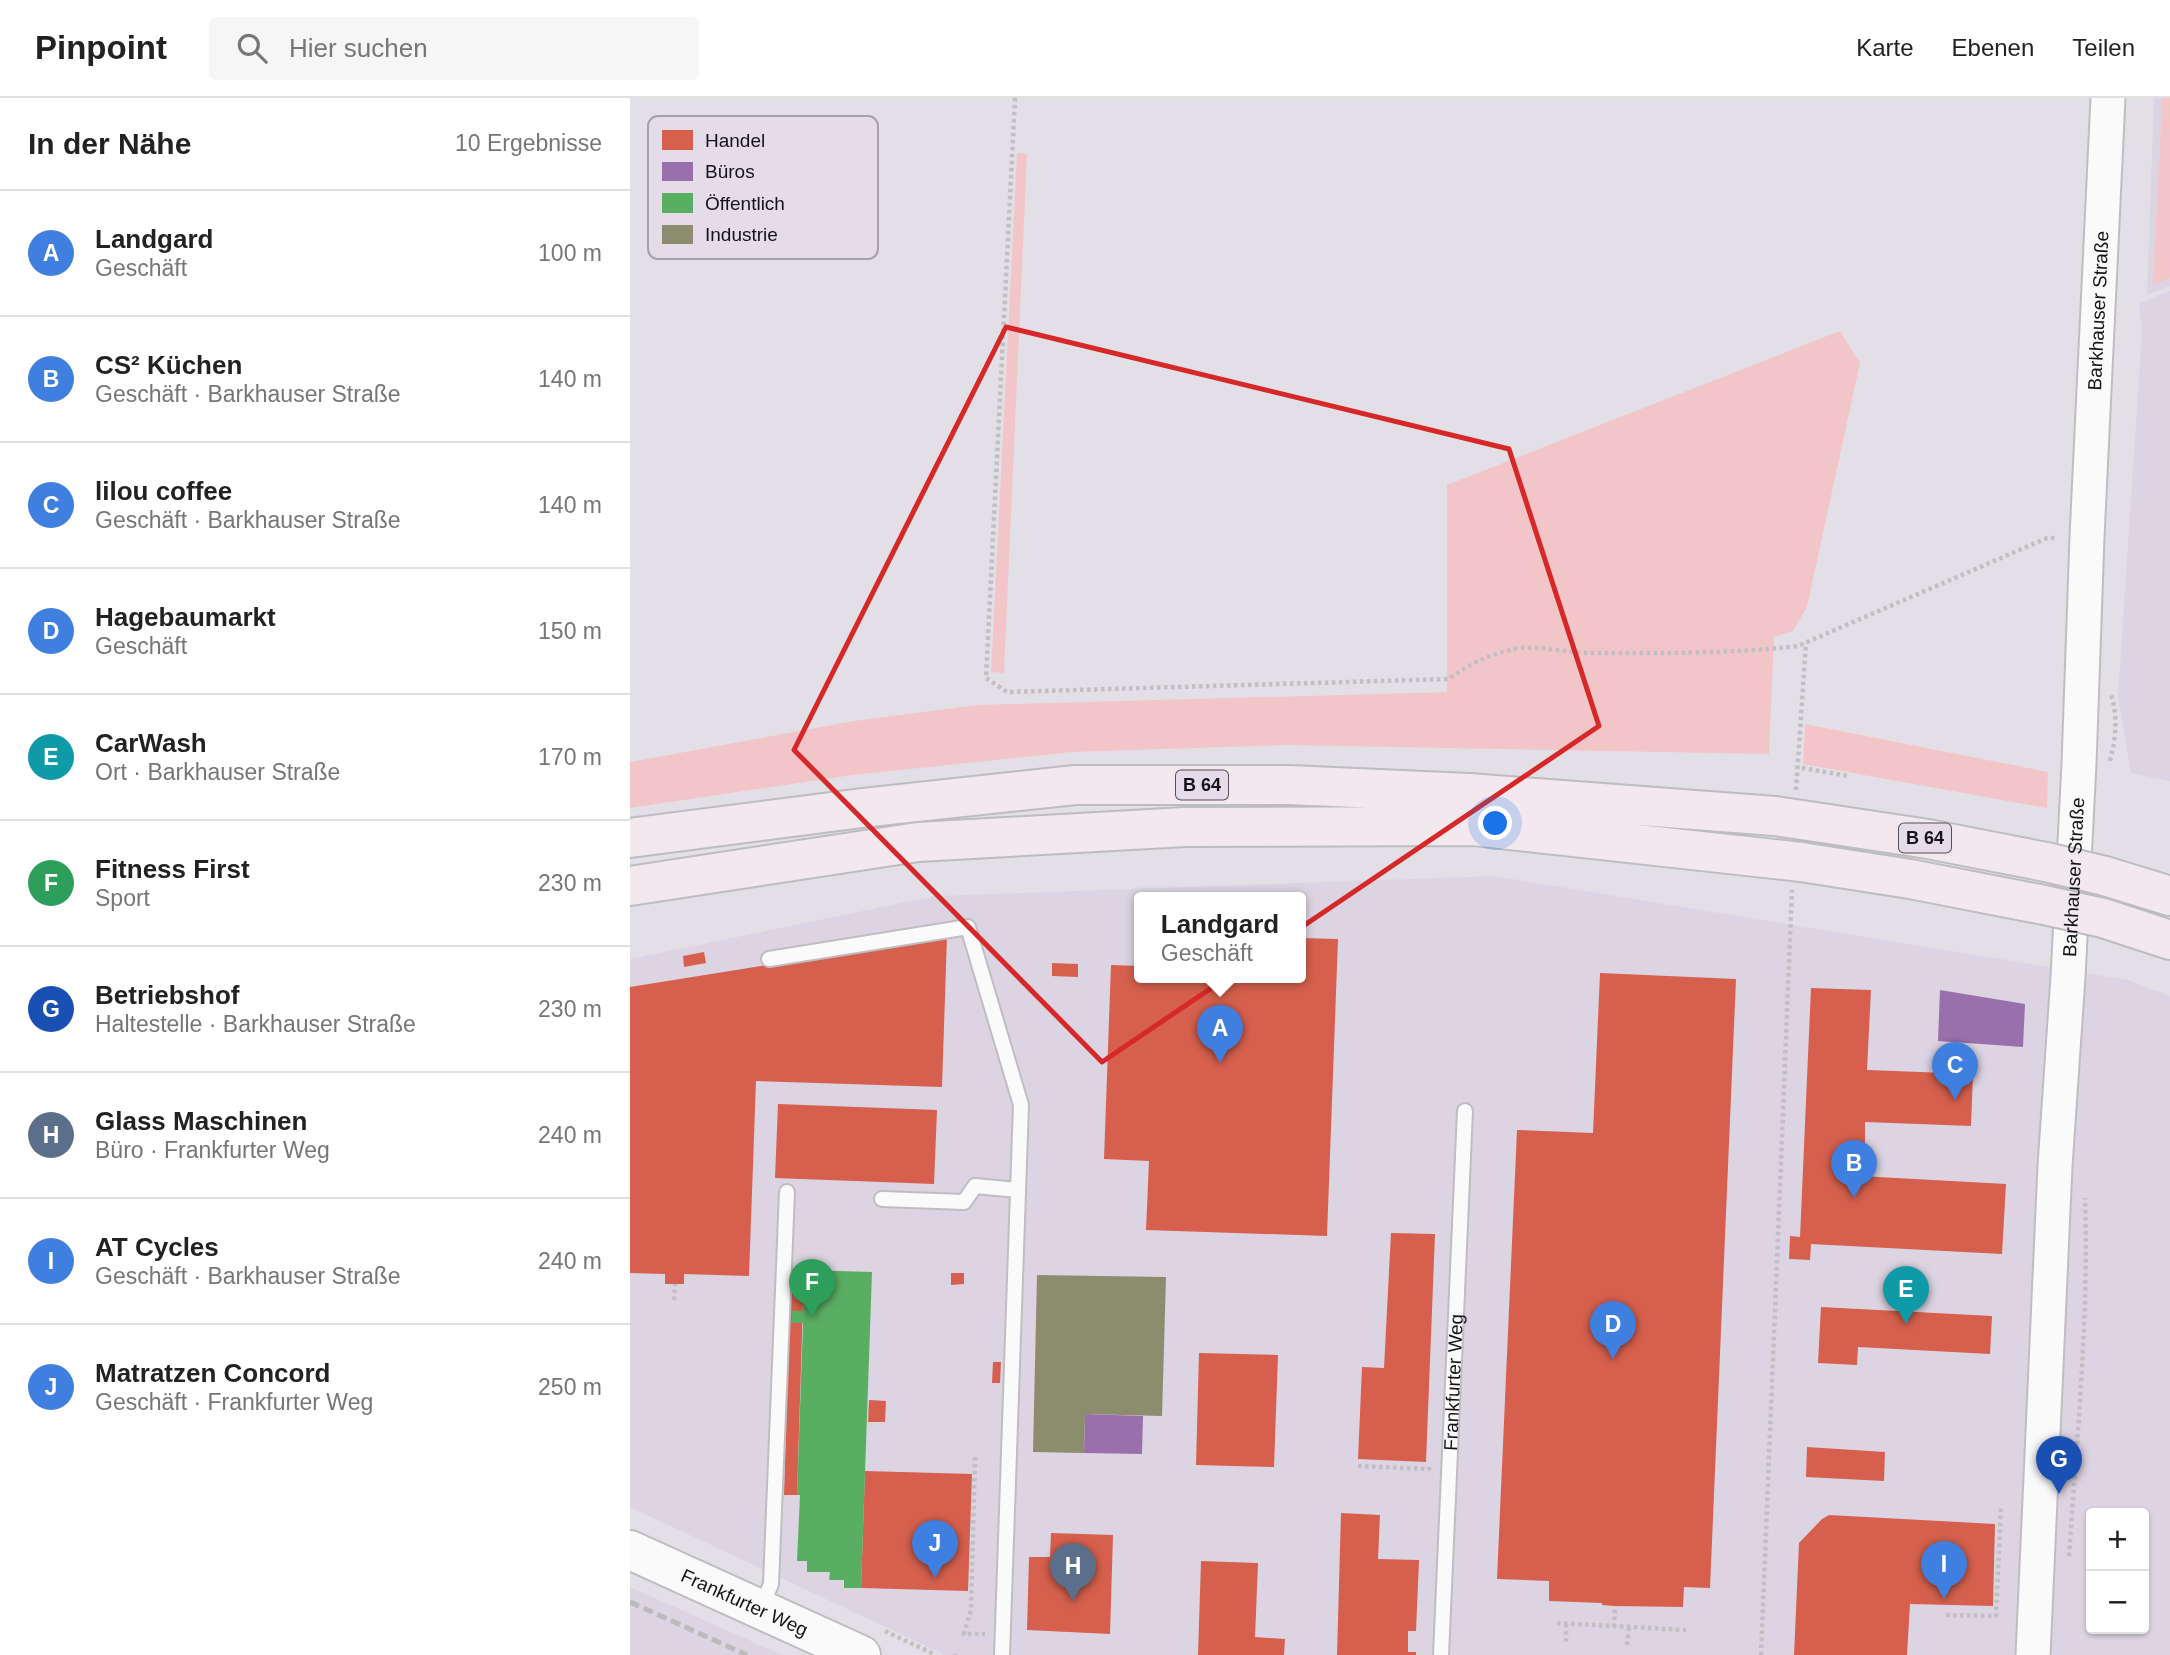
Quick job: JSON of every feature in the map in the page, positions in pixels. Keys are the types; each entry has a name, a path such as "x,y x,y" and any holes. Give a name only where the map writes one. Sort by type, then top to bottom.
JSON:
{"highway":[{"name":"B 64","path":"630,838 862,807 1075,785 1289,785 1483,794 1789,818 1928,839 2170,887"},
{"name":"B 64","path":"630,886 918,842 1185,828 1473,826 1787,861 1910,879 2170,930"},
{"name":"B 64","path":"2105,876 2170,896"},
{"name":"B 64","path":"2103,918 2170,940"}],"main road":[{"name":"Frankfurter Weg","path":"630,1550 761,1610 873,1643"}],"street":[{"name":"Barkhauser Straße","path":"2033,1655 2055,1167 2079,764 2108,98"}],"lane":[{"path":"769,959 968,927 1021,1105 1002,1655"},
{"name":"Frankfurter Weg","path":"1441,1655 1465,1111"},
{"path":"882,1199 964,1202 975,1186 1018,1190"},
{"path":"761,1610 771,1584 787,1192"}],"path":[{"path":"1015,98 986,678 1007,692 1448,679 1473,662 1522,648 1587,653 1755,651 1806,643 2047,538 2087,537"},
{"path":"1806,643 1799,769 1849,776"},
{"path":"1761,1655 1791,911"},
{"path":"2068,1562 2081,1385 2086,1271 2085,1198"},
{"path":"674,1300 675,1284"},
{"path":"975,1457 971,1610 964,1634 976,1634"},
{"path":"1358,1466 1429,1469 1429,1462"},
{"path":"1946,1615 1996,1616 2001,1506"},
{"path":"1614,1626 1615,1606"},
{"path":"1557,1623 1686,1630"},
{"path":"1566,1624 1566,1642"},
{"path":"1627,1645 1629,1627"},
{"path":"873,1643 936,1655"}],"highlighted area":[{"path":"1006,327 1509,449 1599,726 1102,1062 794,750"}],"shaded area":[{"path":"2154,98 2162,98 2153,283 2170,278 2170,286 2147,295"},
{"path":"2162,98 2170,98 2170,278 2153,284"},
{"path":"1017,153 1027,154 1004,673 991,672"},
{"path":"2170,291 2170,781 2131,773 2118,697 2142,332 2139,303"},
{"path":"1840,331 1860,363 1807,607 1793,631 1774,637 1769,754 1288,745 1073,752 852,775 630,808 630,762 854,721 977,705 1447,692 1447,485"},
{"path":"1805,724 2048,772 2047,808 1803,764"},
{"path":"1494,876 2128,980 2170,996 2170,1655 945,1655 630,1507 630,959 936,896"},
{"path":"630,1587 782,1655 630,1655"}],"building: Handel":[{"path":"947,936 942,1087 756,1081 749,1276 684,1274 684,1284 665,1284 665,1274 630,1273 630,987"},
{"path":"1306,938 1338,939 1327,1236 1146,1230 1149,1161 1104,1159 1111,965 1134,966 1134,983 1306,983"},
{"path":"704,952 706,963 684,967 683,956"},
{"path":"1052,963 1078,964 1078,977 1052,976"},
{"path":"1600,973 1736,979 1710,1588 1684,1587 1683,1607 1549,1601 1549,1581 1497,1579 1517,1130 1593,1133"},
{"path":"1811,988 1871,990 1867,1070 1973,1074 1971,1126 1865,1122 1865,1145 1841,1144 1841,1175 2006,1184 2002,1254 1811,1244 1810,1260 1789,1259 1790,1236 1800,1237"},
{"path":"778,1104 937,1110 934,1184 775,1178"},
{"path":"1391,1233 1435,1234 1426,1462 1358,1459 1362,1367 1384,1368"},
{"path":"791,1269 804,1270 797,1495 784,1495"},
{"path":"951,1273 964,1273 964,1284 951,1285"},
{"path":"1821,1307 1992,1316 1990,1354 1858,1347 1857,1365 1818,1363"},
{"path":"1199,1353 1278,1355 1274,1467 1196,1465"},
{"path":"993,1362 1001,1362 1000,1383 992,1383"},
{"path":"869,1400 886,1401 885,1422 868,1422"},
{"path":"1807,1447 1885,1452 1884,1481 1806,1477"},
{"path":"865,1471 972,1474 968,1591 861,1588"},
{"path":"1341,1513 1380,1515 1378,1559 1419,1560 1416,1631 1408,1631 1408,1652 1416,1652 1416,1655 1337,1655"},
{"path":"1829,1515 1995,1524 1993,1606 1910,1604 1907,1655 1794,1655 1799,1543"},
{"path":"1051,1533 1113,1535 1110,1634 1027,1630 1029,1557 1050,1557"},
{"path":"1201,1561 1258,1563 1255,1637 1285,1639 1284,1655 1198,1655"}],"building: Büros":[{"path":"1940,990 2025,1004 2023,1047 1938,1041"},
{"path":"1085,1414 1143,1416 1142,1454 1084,1453"}],"building: Öffentlich":[{"path":"804,1270 872,1272 861,1588 844,1588 844,1580 829,1580 830,1572 807,1572 807,1561 797,1561 803,1323 791,1323 792,1311 803,1311"}],"building: Industrie":[{"path":"1037,1275 1166,1277 1162,1416 1085,1414 1084,1453 1033,1452"}],"railway":[{"path":"630,1602 747,1655"}],"place":[{"name":"Landgard","path":"1220,1063"},
{"name":"lilou coffee","path":"1955,1100"},
{"name":"CS² Küchen","path":"1854,1198"},
{"name":"Fitness First","path":"812,1317"},
{"name":"CarWash","path":"1906,1324"},
{"name":"Hagebaumarkt","path":"1613,1359"},
{"name":"Betriebshof","path":"2059,1494"},
{"name":"Matratzen Concord","path":"935,1578"},
{"name":"AT Cycles","path":"1944,1599"},
{"name":"Glass Maschinen","path":"1073,1601"}]}
